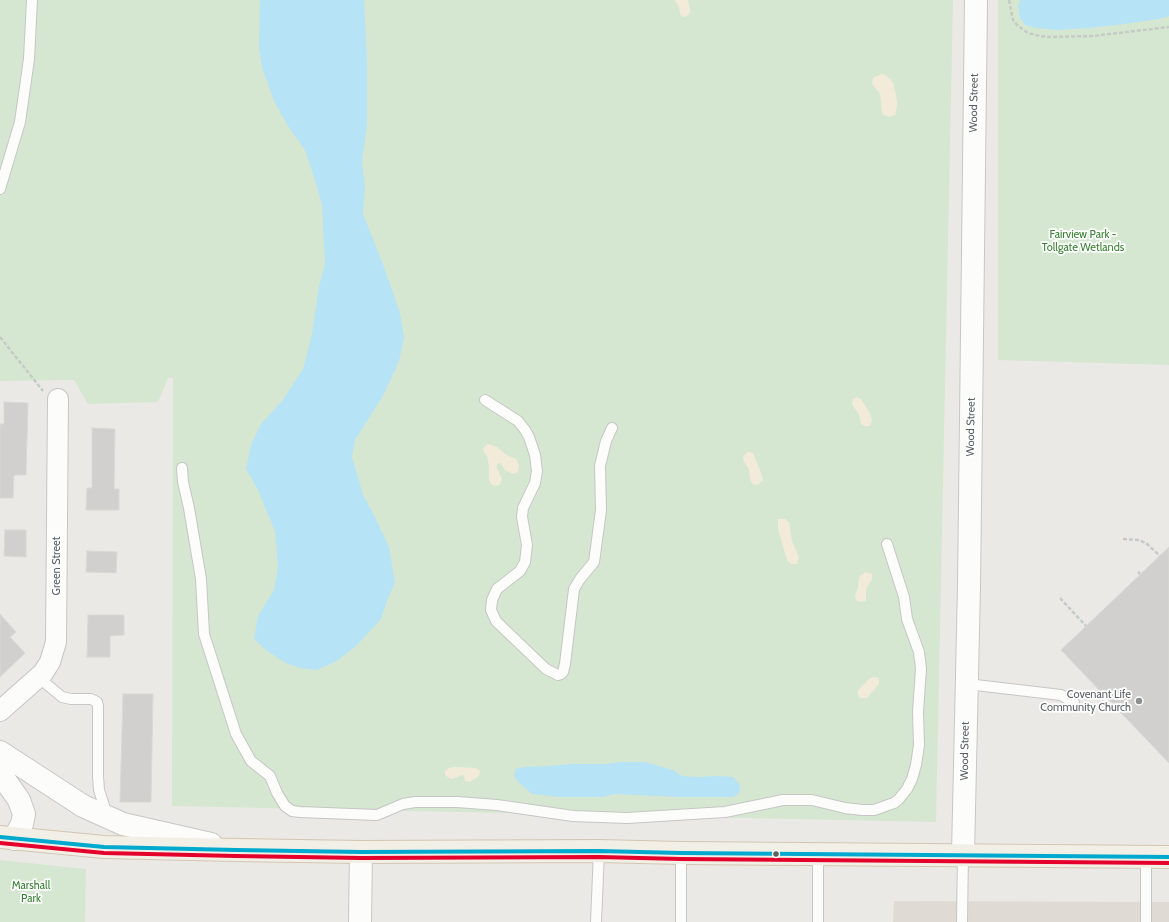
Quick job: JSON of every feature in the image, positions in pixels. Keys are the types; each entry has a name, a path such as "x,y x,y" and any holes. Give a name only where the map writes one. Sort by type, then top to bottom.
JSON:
{"main road":[{"path":"7,838 104,847 236,850 362,852 599,850 818,854 963,854 1169,857"}],"street":[{"name":"Wood Street","path":"963,854 967,684 976,0"},
{"name":"Green Street","path":"0,711 43,673 50,662 56,642 50,394"},
{"path":"0,752 83,806 123,824 236,850"},
{"path":"0,773 19,800 24,814 22,824 7,838"},
{"path":"360,922 362,852"}],"lane":[{"path":"0,189 20,122 29,59 32,0"},
{"path":"486,400 518,422 525,430 535,455 537,470 535,483 523,508 522,517 527,545 525,562 520,572 497,589 492,600 491,610 496,621 546,669 558,674 563,672 565,664 574,589 594,562 600,510 600,466 612,428"},
{"path":"182,468 183,482 201,579 204,634 236,734 251,761 270,776 277,793 285,806 292,811 300,812 377,815 390,808 415,802 457,802 497,805 573,816 627,818 725,812 783,800 812,800 845,808 862,810 874,810 894,803 907,789 916,766 919,745 918,715 921,668 919,652 907,619 901,588 894,570 887,544"},
{"path":"38,677 62,697 70,699 91,699 97,702 99,790 108,817"},
{"path":"967,684 1061,695 1074,703"},
{"path":"596,922 599,850"},
{"path":"681,852 681,922"},
{"path":"818,854 818,922"},
{"path":"962,922 963,854"},
{"path":"1146,857 1146,922"}],"path":[{"path":"1010,0 1013,20 1018,26 1028,33 1040,36 1093,36 1169,27"},
{"path":"0,337 50,394"},
{"path":"1122,539 1138,540 1146,543 1160,556"},
{"path":"1060,598 1086,626"}],"shaded area":[{"path":"894,901 1169,902 1169,922 893,922"}],"green space":[{"path":"0,0 953,0 936,822 172,806 173,378 168,378 158,402 88,404 74,380 0,381"},
{"name":"Fairview Park - Tollgate Wetlands","path":"998,0 1169,0 1169,365 998,360"},
{"name":"Marshall Park","path":"0,860 86,869 85,922 0,922"}],"sand":[{"path":"674,0 688,0 690,10 689,15 684,17 681,16 678,5"},
{"path":"881,74 885,75 893,83 896,94 896,112 895,115 890,117 884,115 882,112 880,94 872,84 873,78"},
{"path":"856,397 861,399 870,413 872,420 870,426 861,424 859,414 852,405 853,399"},
{"path":"488,444 497,447 505,454 516,459 519,465 518,471 514,474 506,471 500,463 497,464 497,468 502,479 500,484 496,486 492,485 489,480 487,456 483,450"},
{"path":"748,452 753,453 761,473 763,480 759,484 755,485 752,483 749,469 744,462 743,456"},
{"path":"778,519 785,519 789,522 792,541 799,557 797,564 791,564 787,560 778,529"},
{"path":"865,572 872,574 872,579 866,589 866,601 859,602 855,595 858,588 859,577"},
{"path":"870,678 879,678 879,684 867,698 860,698 858,695 858,690"},
{"path":"449,768 476,768 480,771 479,776 470,782 465,781 464,776 462,775 450,779 445,775 445,771"}],"water":[{"path":"260,0 364,0 367,60 367,126 362,161 365,187 363,214 400,313 404,338 399,361 384,394 355,440 352,457 363,495 389,547 395,583 381,619 356,646 337,661 317,670 300,668 284,662 266,650 254,639 258,616 274,590 278,567 275,531 258,490 246,469 251,445 261,424 282,401 303,369 312,334 319,286 325,264 322,205 314,177 305,150 288,126 274,101 262,68 259,48"},
{"path":"1021,0 1169,0 1169,16 1159,19 1089,28 1057,30 1036,28 1025,25 1020,18 1018,5"},
{"path":"645,762 673,770 682,776 733,777 740,785 740,789 738,794 733,797 679,797 615,794 602,797 559,797 532,794 518,782 514,776 516,769 524,767"}],"building":[{"path":"4,402 28,403 26,475 14,475 13,498 0,498 0,424 4,424"},
{"path":"92,428 115,429 114,489 119,489 119,510 86,510 87,488 92,488"},
{"path":"5,530 26,530 26,557 4,556"},
{"name":"Covenant Life Community Church","path":"1169,547 1169,763 1061,650"},
{"path":"87,551 117,552 116,573 86,572"},
{"path":"0,614 16,632 10,637 25,653 0,677"},
{"path":"88,615 124,615 124,635 110,636 110,657 87,657"},
{"path":"123,694 153,694 151,802 120,802"}],"transit line":[{"path":"0,837 104,847 236,850 361,852 599,851 1169,857"},
{"path":"0,843 104,853 236,856 361,858 599,857 1169,863"}],"place":[{"name":"Covenant Life Community Church","path":"1139,701"}]}
